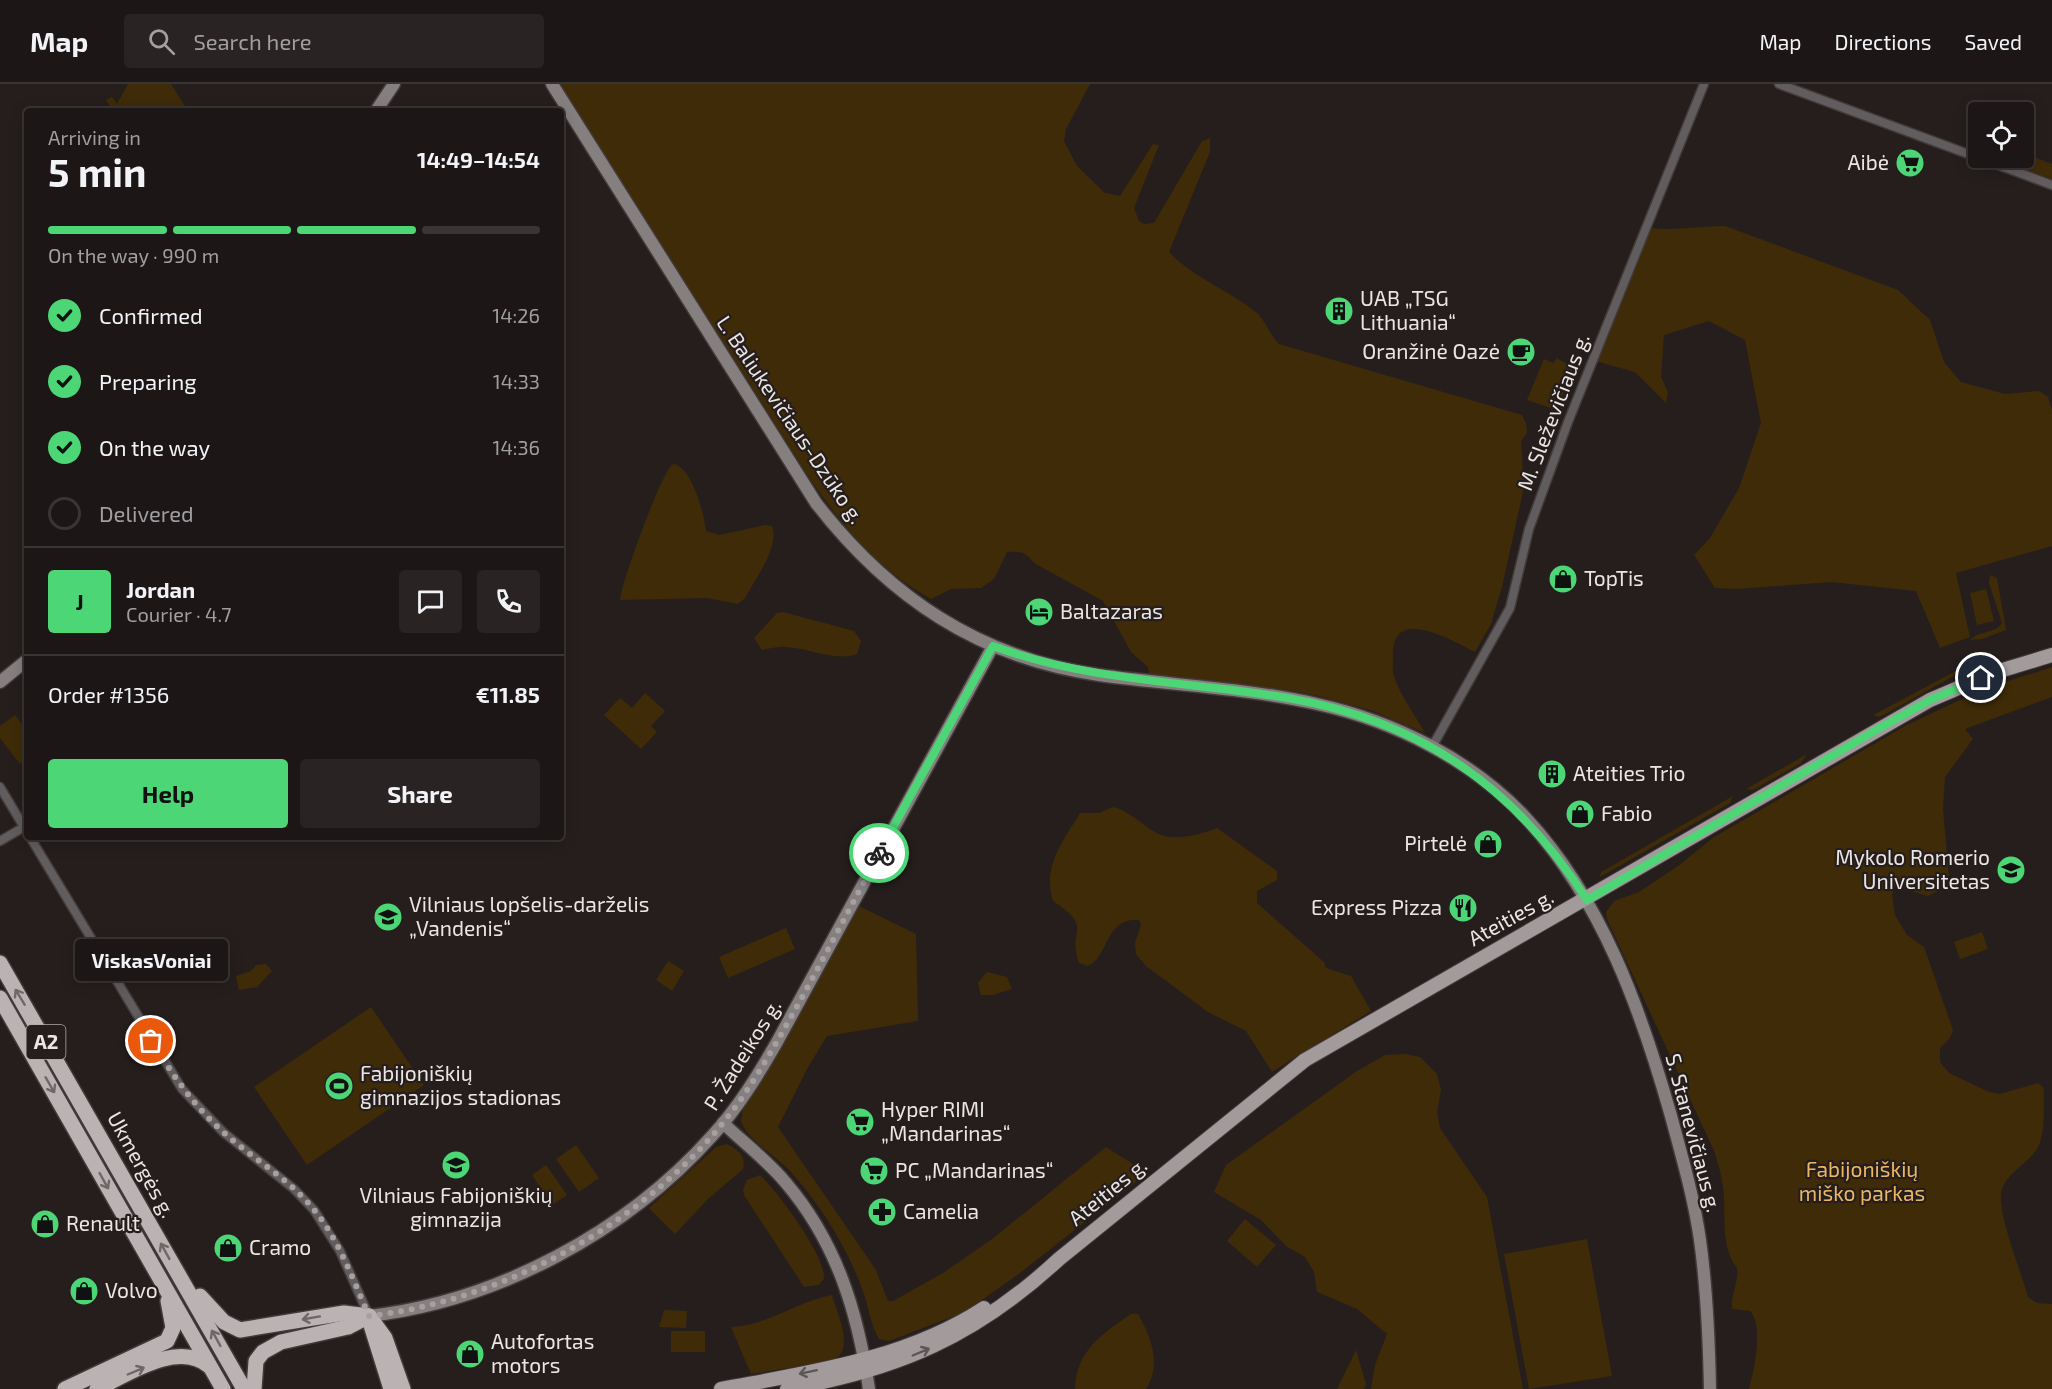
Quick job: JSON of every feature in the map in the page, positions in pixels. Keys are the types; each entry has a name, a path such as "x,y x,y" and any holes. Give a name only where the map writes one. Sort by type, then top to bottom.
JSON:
{"highway":[{"name":"Ukmergės g.","path":"0,963 244,1389"},
{"name":"Ukmergės g.","path":"0,998 223,1389"},
{"path":"179,1275 218,1317 231,1327 240,1330 344,1313 369,1316 385,1338 403,1389"},
{"path":"65,1389 167,1341 171,1335 173,1321 160,1278"},
{"path":"254,1389 256,1361 263,1352 281,1342 348,1327 369,1316"},
{"path":"369,1316 391,1389"},
{"path":"98,1389 176,1356 193,1356 212,1368"}],"main road":[{"path":"378,108 394,84"},
{"name":"L. Baliukevičiaus-Dzūko g.","path":"552,84 799,478 827,517 871,566 917,604 993,646 1037,662 1096,675 1318,704 1381,723 1432,747 1461,765 1514,806 1549,846 1587,900"},
{"name":"P. Žadeikos g.","path":"369,1316 454,1299 534,1268 577,1245 662,1184 723,1123 758,1074 782,1032 993,646"},
{"name":"Ateities g.","path":"787,1389 929,1349 981,1321 1023,1293 1059,1259 1305,1060 1587,900 1930,700 1996,672 2052,655"},
{"path":"0,682 24,662"},
{"name":"S. Stanevičiaus g.","path":"1587,900 1640,1019 1682,1156 1700,1236 1710,1389"},
{"path":"723,1123 786,1184 819,1230 846,1284 866,1366 869,1389"},
{"name":"Ateities g.","path":"721,1389 866,1366"}],"street":[{"name":"M. Sleževičiaus g.","path":"1432,747 1510,608 1529,529 1564,433 1704,84"},
{"path":"1779,84 2052,185"},
{"path":"0,787 24,826"},
{"path":"0,841 24,830"},
{"path":"32,840 151,1041 183,1089 223,1132 294,1189 314,1209 340,1251 369,1316"}],"green space":[{"path":"128,84 171,84 186,108 111,108 106,100 112,97 117,104"},
{"path":"560,84 1090,84 1066,129 1064,141 1077,166 1105,193 1120,196 1153,144 1159,145 1134,208 1139,221 1144,224 1154,223 1202,141 1210,138 1210,152 1169,252 1190,270 1257,313 1279,344 1522,415 1526,423 1527,433 1521,441 1524,487 1502,587 1491,624 1475,652 1452,640 1424,630 1412,629 1401,632 1395,641 1394,676 1425,733 1370,710 1323,697 1294,691 1149,674 1148,667 1131,652 1103,601 1034,563 1023,553 1007,552 994,579 981,588 951,589 931,599 895,575 863,546 810,479"},
{"path":"2034,157 2052,164 2052,179 2022,168 2034,168"},
{"path":"1725,226 1898,290 1930,320 1944,362 1961,382 2005,394 2039,391 2048,397 2052,410 2052,546 1956,573 1970,637 1940,648 1916,591 1831,582 1737,589 1715,588 1694,555 1710,538 1739,488 1761,423 1745,340 1709,321 1664,335 1661,377 1668,392 1666,403 1635,372 1595,361 1649,228"},
{"path":"1557,358 1570,366 1572,370 1557,410 1527,400 1544,359 1553,363"},
{"path":"673,464 686,473 696,492 706,531 719,535 765,525 772,526 774,534 770,553 745,598 738,604 707,598 620,600 643,528 660,486"},
{"path":"1990,575 1997,578 2006,630 1982,639 1970,640 1999,627 2002,623 1989,583"},
{"path":"1986,589 1994,621 1977,625 1970,593"},
{"path":"783,612 854,631 861,641 857,654 830,656 783,647 762,650 754,638 777,613"},
{"name":"Fabijoniškių miško parkas","path":"2052,667 2052,697 1965,729 1973,739 1945,777 1943,809 1949,876 1938,891 1928,896 1914,892 1904,879 1897,880 1892,895 1895,915 1907,935 1924,947 1953,1030 1950,1038 1940,1048 1940,1062 1949,1073 1989,1092 1999,1094 2038,1083 2044,1088 2041,1141 2029,1159 2006,1181 2001,1194 2001,1204 2028,1297 2037,1303 2052,1304 2052,1389 1749,1389 1757,1348 1756,1327 1750,1311 1732,1309 1737,1268 1727,1248 1724,1192 1715,1153 1607,919 1606,912 1614,901 1639,892 1678,866 1714,837 1905,726 1983,689"},
{"path":"1956,671 1959,673 1889,712 1879,717 1873,715"},
{"path":"645,693 665,711 651,726 657,732 641,749 604,715 620,698 632,708"},
{"path":"15,715 24,727 24,761 20,764 0,738 0,726"},
{"path":"1807,754 1801,763 1753,790 1746,789"},
{"path":"1733,796 1730,803 1600,877 1601,872"},
{"path":"1113,807 1129,814 1160,835 1168,837 1194,835 1217,828 1277,871 1277,880 1257,891 1257,903 1324,962 1326,968 1351,976 1371,1011 1272,1072 1246,1031 1208,1012 1146,966 1136,954 1135,943 1141,925 1139,920 1128,921 1113,931 1095,961 1088,966 1079,963 1076,951 1077,924 1053,901 1050,889 1052,866 1061,844 1080,813 1099,813"},
{"path":"859,906 916,934 918,1021 827,1036 807,1069 778,1127 876,1270 888,1301 893,1301 943,1273 992,1239 1106,1147 1147,1173 1020,1273 965,1312 889,1341 879,1339 857,1275 841,1243 812,1197 783,1164 749,1135 741,1121 743,1109 769,1068"},
{"path":"786,928 795,949 728,978 719,957"},
{"path":"1982,932 1988,949 1960,959 1954,942"},
{"path":"668,961 684,971 672,991 656,980"},
{"path":"266,964 272,971 257,987 239,990 236,976 251,971 256,965"},
{"path":"987,972 1007,977 1012,989 993,995 981,995 978,983"},
{"name":"Fabijoniškių gimnazijos stadionas","path":"371,1007 424,1085 307,1165 254,1087"},
{"path":"1405,1054 1420,1057 1437,1074 1441,1090 1437,1112 1440,1128 1487,1197 1523,1389 1371,1389 1375,1365 1387,1334 1357,1309 1317,1292 1314,1272 1305,1257 1286,1246 1261,1220 1214,1192 1226,1165 1357,1071 1385,1055"},
{"path":"727,1144 738,1151 744,1160 743,1169 708,1199 675,1234 649,1208 716,1147"},
{"path":"576,1145 599,1178 579,1192 556,1159"},
{"path":"546,1165 567,1195 552,1205 532,1175"},
{"path":"760,1175 788,1209 809,1240 823,1269 824,1279 819,1285 804,1287 744,1195 743,1190 747,1180"},
{"path":"1245,1219 1276,1245 1257,1267 1227,1241"},
{"path":"1587,1239 1612,1376 1529,1389 1504,1254"},
{"path":"832,1295 843,1332 843,1350 839,1356 831,1361 751,1374 731,1327 757,1322 807,1302"},
{"path":"664,1310 687,1311 686,1328 659,1327"},
{"path":"1131,1314 1138,1314 1153,1351 1153,1370 1146,1389 1075,1389 1080,1364 1092,1345"},
{"path":"671,1331 705,1331 705,1352 671,1352"},
{"path":"1356,1350 1366,1384 1364,1389 1337,1389"}],"way so far":[{"path":"151,1041 183,1089 204,1115 294,1189 314,1209 340,1251 369,1316 390,1314 454,1299 534,1268 577,1245 650,1194 711,1137 732,1112 758,1074 842,925 879,853"}],"place":[{"name":"Aibė","path":"1910,163"},
{"name":"UAB „TSG Lithuania“","path":"1339,311"},
{"name":"Oranžinė Oazė","path":"1521,352"},
{"name":"TopTis","path":"1563,579"},
{"name":"Baltazaras","path":"1039,612"},
{"name":"Ateities Trio","path":"1552,774"},
{"name":"Fabio","path":"1580,814"},
{"name":"Pirtelė","path":"1488,844"},
{"name":"Mykolo Romerio Universitetas","path":"2011,870"},
{"name":"Express Pizza","path":"1463,908"},
{"name":"Vilniaus lopšelis-darželis „Vandenis“","path":"388,917"},
{"name":"ViskasVoniai","path":"151,1041"},
{"name":"Fabijoniškių gimnazijos stadionas","path":"339,1086"},
{"name":"Hyper RIMI „Mandarinas“","path":"860,1122"},
{"name":"Vilniaus Fabijoniškių gimnazija","path":"456,1165"},
{"name":"PC „Mandarinas“","path":"874,1171"},
{"name":"Camelia","path":"882,1212"},
{"name":"Renault","path":"45,1224"},
{"name":"Cramo","path":"228,1248"},
{"name":"Volvo","path":"84,1291"},
{"name":"Autofortas motors","path":"470,1354"}],"route":[{"path":"879,853 993,646 1037,662 1096,675 1287,698 1346,711 1389,726 1432,747 1461,765 1514,806 1537,830 1568,870 1587,900 1876,730 1930,700 1981,678"}]}
